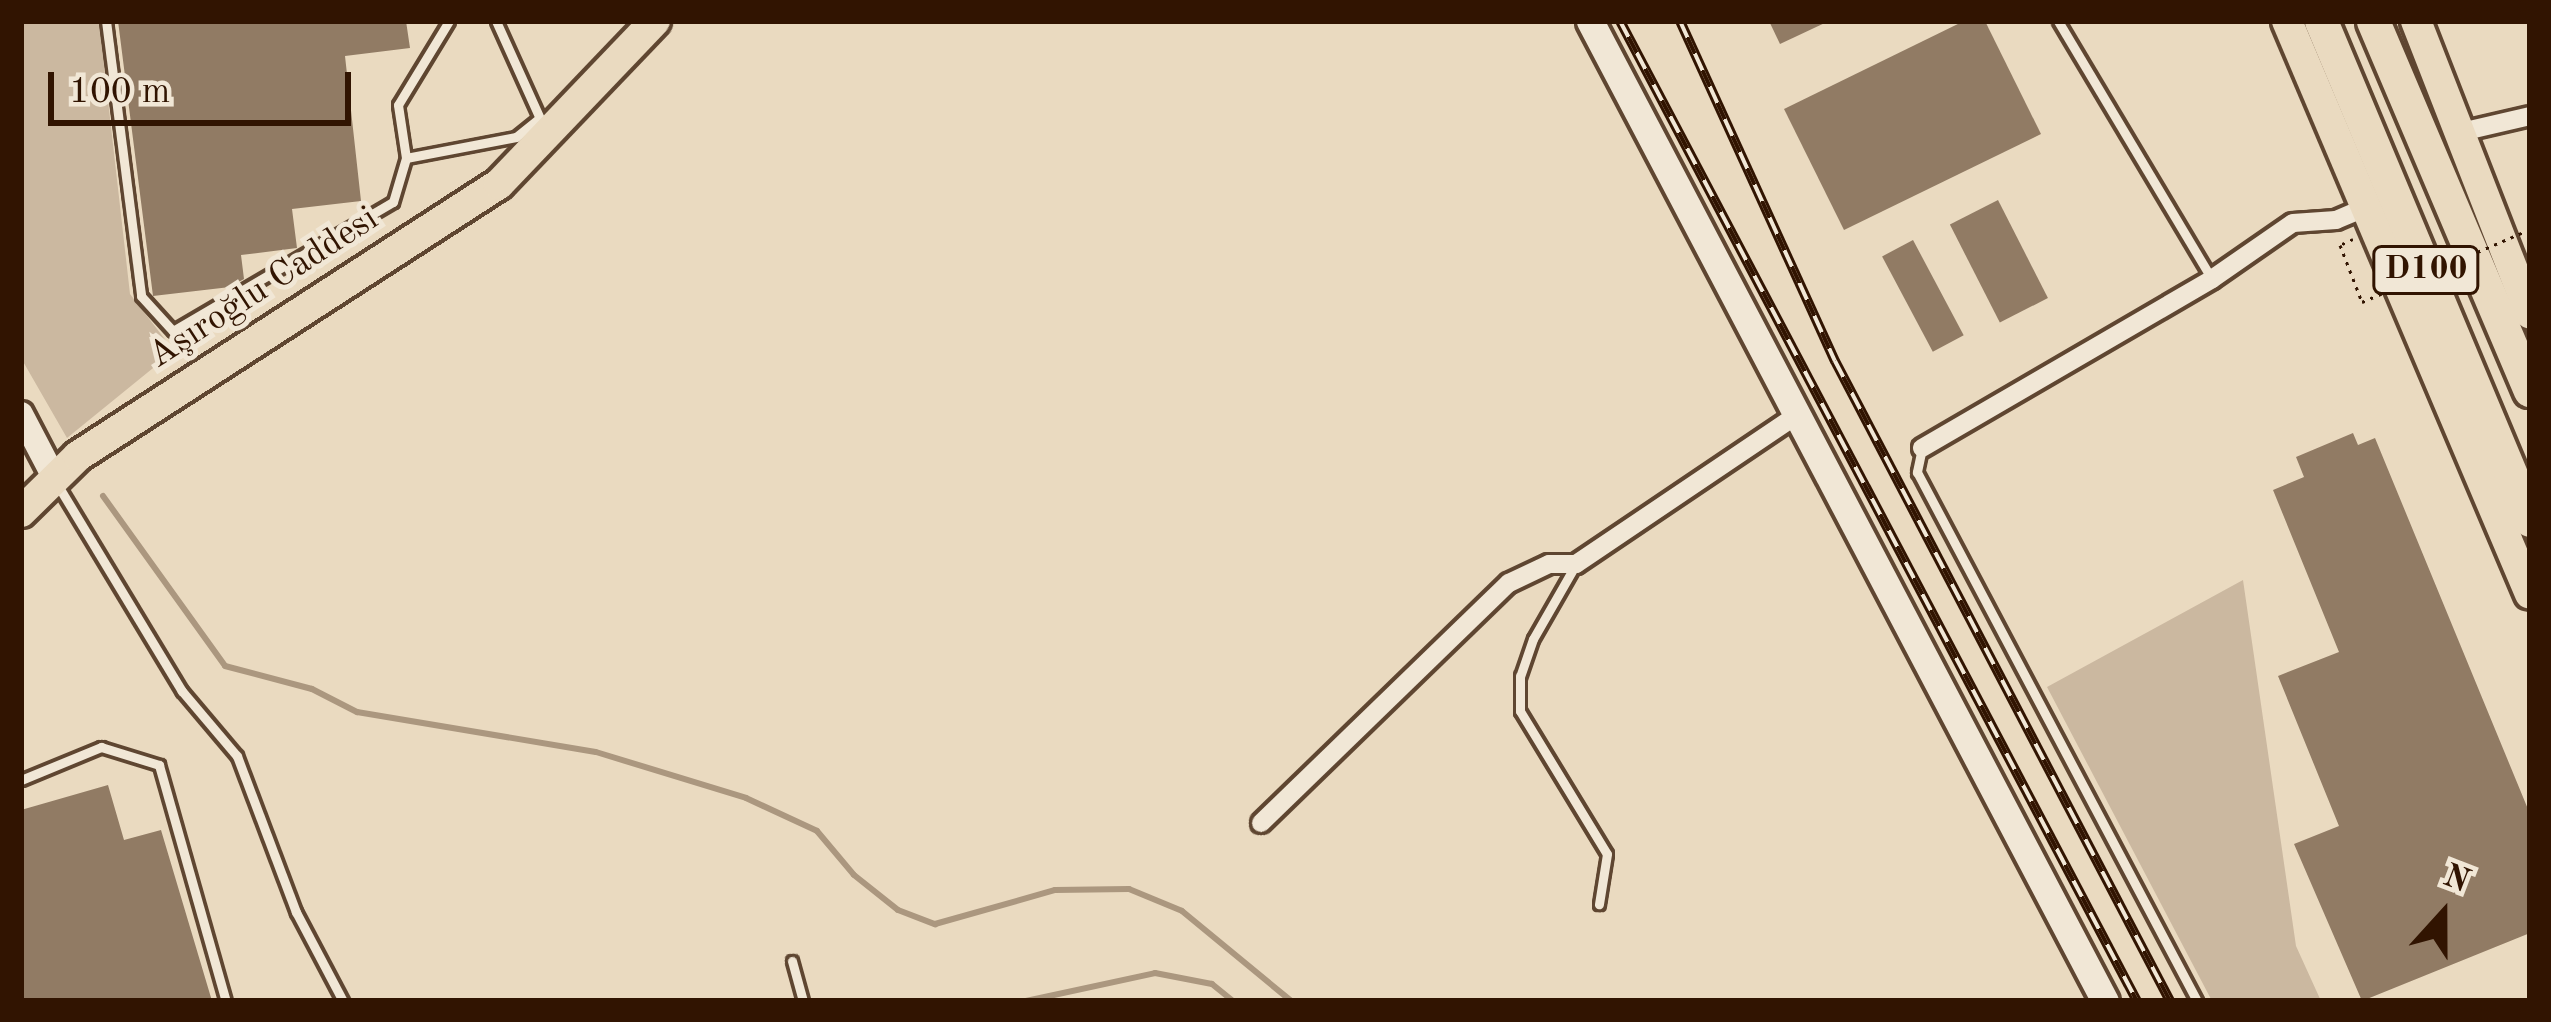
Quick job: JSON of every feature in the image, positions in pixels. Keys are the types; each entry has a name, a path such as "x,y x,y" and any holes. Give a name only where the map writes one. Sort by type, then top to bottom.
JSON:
{"highway":[{"name":"D100","path":"2321,21 2530,520"},
{"name":"D100","path":"2373,21 2530,390"},
{"path":"2389,21 2411,112"}],"main road":[{"name":"Aşıroğlu Caddesi","path":"21,512 78,456 500,184 543,125 655,21"},
{"path":"1590,21 2105,1001"},
{"path":"2287,21 2530,593"},
{"path":"2416,21 2530,314"}],"street":[{"path":"2457,133 2530,116"},
{"path":"1922,448 2212,279 2293,223 2336,220 2366,207"},
{"path":"1261,823 1509,583 1549,563 1576,564 1800,413"},
{"path":"21,414 30,451 55,479"}],"lane":[{"path":"106,21 141,296 173,332 394,202 406,158 398,105 449,21"},
{"path":"406,158 516,137 543,125 496,21"},
{"path":"2058,21 2212,279"},
{"path":"1922,448 1917,472 2197,1001"},
{"path":"55,479 182,692 237,756 296,911 344,1001"},
{"path":"1576,564 1533,639 1520,676 1520,711 1607,854 1599,904"},
{"path":"21,781 101,747 159,765 226,1001"},
{"path":"792,961 803,1001"}],"path":[{"path":"2340,245 2362,302 2526,231"}],"shaded area":[{"path":"21,21 99,21 130,294 174,351 67,438 21,358"},
{"path":"2243,580 2296,946 2321,1001 2212,1001 2047,687"}],"building":[{"path":"118,21 406,21 410,48 345,56 361,201 292,209 297,248 241,255 244,279 230,287 153,296"},
{"path":"1769,21 1829,21 1780,44"},
{"path":"1964,21 1985,21 2041,134 1844,230 1784,109"},
{"path":"1998,200 2048,298 2000,323 1950,225"},
{"path":"1913,240 1964,335 1933,352 1882,256"},
{"path":"2353,433 2358,445 2375,438 2530,814 2530,933 2362,1001 2294,844 2339,826 2278,676 2339,652 2273,490 2304,477 2296,457"},
{"path":"108,785 124,840 161,830 212,1001 21,1001 21,810"}],"waterway":[{"path":"103,496 225,666 312,689 357,712 596,752 746,798 817,831 854,875 898,910 935,924 1055,890 1129,889 1182,911 1291,1001"},
{"path":"1026,1001 1155,973 1212,984 1233,1001"}],"railway":[{"path":"1620,21 2137,1001"},
{"path":"1680,21 1835,361 2170,1001"}]}
